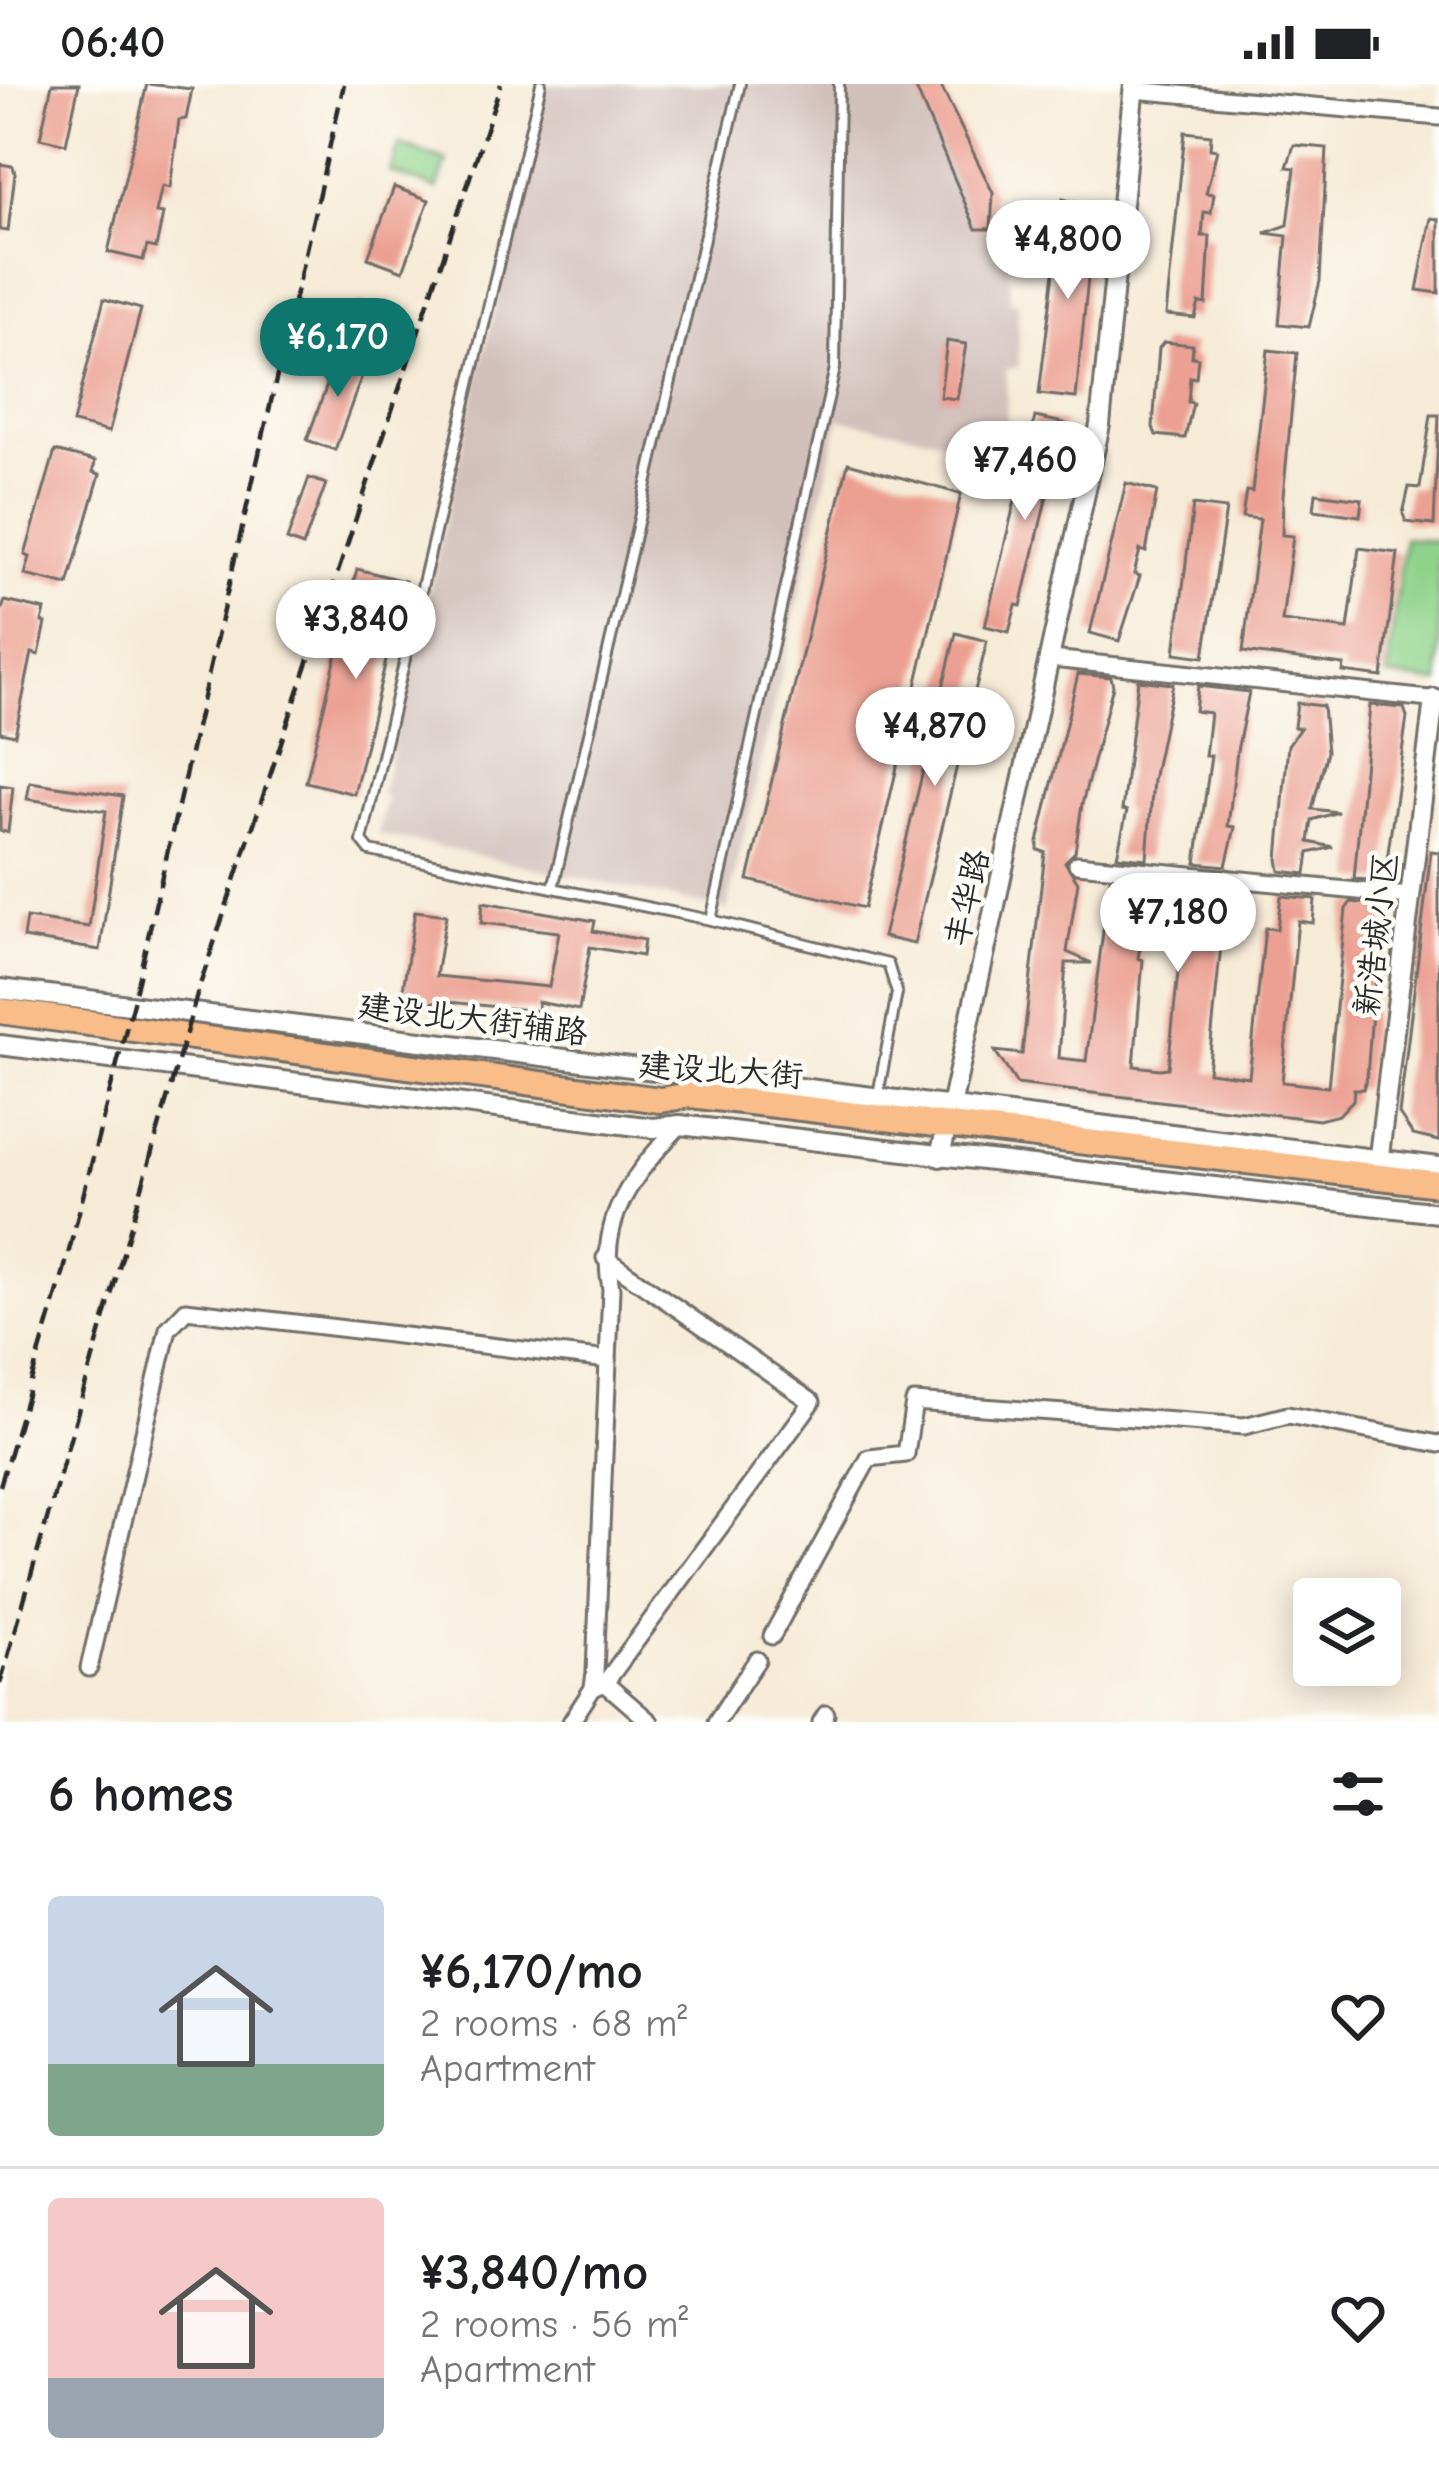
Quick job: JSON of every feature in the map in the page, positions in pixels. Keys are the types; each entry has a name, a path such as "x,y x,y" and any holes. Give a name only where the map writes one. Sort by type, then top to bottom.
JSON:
{"main road":[{"name":"建设北大街","path":"0,1012 660,1100 690,1095 944,1131 1377,1168 1439,1184"},
{"path":"944,1131 1439,1197"}],"street":[{"path":"1134,87 1439,117"},
{"name":"丰华路","path":"944,1131 1100,425 1134,87"},
{"path":"1052,658 1437,699"},
{"name":"新浩城小区","path":"1377,1168 1437,699"},
{"path":"1077,864 1410,896"},
{"name":"建设北大街辅路","path":"0,988 877,1097 944,1131"},
{"name":"建设北大街辅路","path":"0,1045 653,1128 944,1131 1439,1213"},
{"path":"599,1686 611,1289 604,1257 607,1230 646,1161 680,1125"},
{"path":"1377,1168 1439,1167"},
{"path":"571,1722 812,1402 604,1257"},
{"path":"89,1668 168,1329 186,1310 608,1360"},
{"path":"772,1636 868,1458 906,1454 914,1402 1244,1426 1288,1415 1439,1444"},
{"path":"716,1722 757,1660"},
{"path":"599,1686 650,1722"}],"lane":[{"path":"542,84 362,841 370,851 711,920 888,964 897,993 877,1097"},
{"path":"553,888 740,84"},
{"path":"711,920 835,368 839,84"}],"shaded area":[{"path":"547,84 938,84 986,194 982,231 1009,232 1010,302 1018,303 1019,367 1006,369 1007,422 982,422 954,442 839,419 727,910 378,834 386,797 381,795"}],"green space":[{"path":"400,144 447,161 437,189 390,172"},
{"path":"1404,538 1439,542 1439,683 1387,676"}],"building":[{"path":"52,84 79,84 66,144 40,138"},
{"path":"147,84 192,89 186,119 179,120 170,188 162,186 156,213 163,214 156,248 147,246 143,260 108,252"},
{"path":"914,84 940,84 993,193 991,229 976,229"},
{"path":"1185,132 1211,135 1210,149 1217,150 1206,193 1214,194 1211,213 1204,212 1202,236 1210,236 1206,304 1199,303 1195,318 1166,315"},
{"path":"1294,145 1327,148 1320,281 1309,327 1279,324 1287,236 1265,233 1288,225 1295,168 1287,167"},
{"path":"0,164 13,166 15,173 8,231 0,230"},
{"path":"394,187 429,200 403,271 368,258"},
{"path":"1063,199 1090,206 1094,217 1076,398 1039,394"},
{"path":"1431,218 1439,219 1439,293 1417,290"},
{"path":"104,299 141,309 109,432 73,423"},
{"path":"357,303 379,312 371,333 349,325"},
{"path":"947,341 966,344 957,399 940,397"},
{"path":"1164,342 1193,345 1192,357 1198,358 1196,378 1190,377 1188,402 1193,403 1185,438 1156,435 1153,427 1159,348"},
{"path":"340,349 368,359 335,450 307,440"},
{"path":"1268,350 1297,353 1282,535 1293,536 1282,621 1348,629 1359,548 1398,553 1382,677 1343,672 1344,665 1243,652 1260,519 1242,517 1246,491 1252,492"},
{"path":"1431,415 1439,415 1434,525 1406,522 1403,514 1409,487 1420,488"},
{"path":"1035,417 1064,423 1021,606 1016,605 1009,632 985,626"},
{"path":"55,451 95,461 93,472 100,474 68,585 25,575 30,557 25,555"},
{"path":"848,463 961,494 864,908 748,880"},
{"path":"309,478 326,484 303,546 287,540"},
{"path":"1126,483 1157,491 1146,552 1140,550 1134,574 1140,576 1119,641 1090,633"},
{"path":"1316,493 1362,499 1360,516 1314,510"},
{"path":"1193,505 1226,509 1204,657 1175,653"},
{"path":"357,569 405,581 354,794 306,782"},
{"path":"5,601 45,610 42,622 46,623 39,655 32,653 15,735 0,732 0,614"},
{"path":"956,633 987,641 914,944 883,937"},
{"path":"1078,674 1111,677 1113,686 1082,804 1075,852 1065,862 1078,882 1067,952 1092,963 1066,963 1059,1058 1086,1061 1110,879 1151,883 1138,958 1143,960 1134,1066 1160,1069 1168,1068 1187,887 1224,890 1226,896 1208,1072 1249,1077 1265,928 1277,929 1281,896 1315,899 1313,923 1298,921 1282,1082 1328,1087 1346,909 1351,902 1385,906 1384,966 1378,965 1367,1077 1363,1089 1354,1089 1353,1100 1339,1115 1319,1120 1017,1084 995,1051 1022,1054 1045,852 1038,850 1038,842"},
{"path":"1138,680 1173,684 1153,780 1147,859 1117,856 1127,811 1122,810"},
{"path":"1198,686 1249,692 1237,751 1228,826 1235,827 1226,866 1196,863 1211,756 1205,756 1210,713 1195,711"},
{"path":"1297,703 1323,706 1327,752 1312,809 1338,812 1312,820 1309,842 1333,847 1309,853 1306,874 1280,871 1278,859 1288,745 1300,728 1294,727"},
{"path":"1370,705 1404,708 1407,717 1384,881 1354,879"},
{"path":"30,782 123,796 100,950 23,938 26,918 89,927 106,811 27,799"},
{"path":"0,785 13,787 8,832 0,831"},
{"path":"1431,851 1439,852 1439,1141 1413,1135 1399,1114"},
{"path":"483,902 595,921 593,931 644,940 642,956 590,947 579,1010 538,1002 538,1011 439,1001 400,1009 415,911 446,915 436,976 549,987 559,932 481,923"}],"railway":[{"path":"0,1486 63,1274 133,1002 344,84"},
{"path":"0,1684 198,991 501,84"}]}
